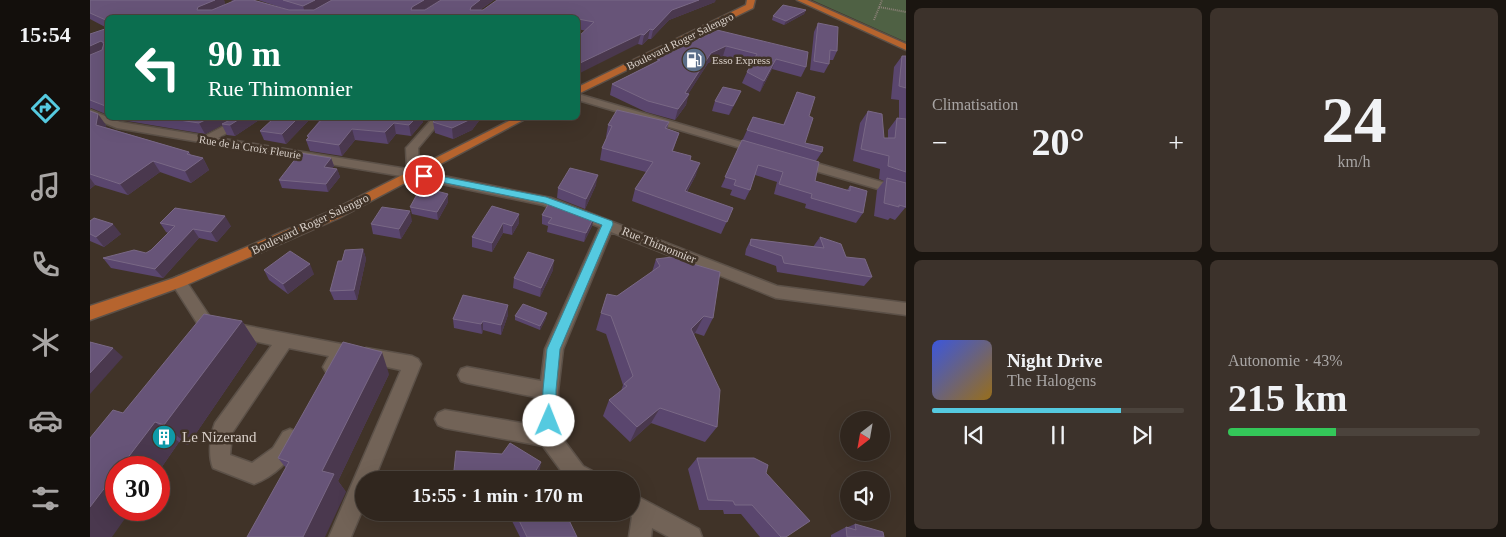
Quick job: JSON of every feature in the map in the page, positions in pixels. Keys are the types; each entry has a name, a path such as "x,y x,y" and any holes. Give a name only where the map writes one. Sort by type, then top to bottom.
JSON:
{"main road":[{"path":"792,0 816,6"},
{"path":"801,0 906,47"},
{"name":"Boulevard Roger Salengro","path":"580,90 755,2"},
{"name":"Boulevard Roger Salengro","path":"90,313 179,282 334,215 518,120"}],"street":[{"path":"580,98 765,152"},
{"name":"Rue de la Croix Fleurie","path":"90,113 105,120"},
{"name":"Rue de la Croix Fleurie","path":"106,120 117,125 413,174"},
{"path":"206,140 242,120"},
{"path":"413,174 412,148 436,120"},
{"path":"784,158 906,193"},
{"name":"Rue Thimonnier","path":"413,174 546,200 776,292 906,309"},
{"path":"574,471 549,437 550,390 554,349 608,224"},
{"path":"179,282 208,326 412,364 340,537"},
{"path":"190,350 208,326"},
{"path":"285,340 222,430 220,461 254,474 280,455 299,423"},
{"path":"322,383 341,351"},
{"path":"466,375 550,390"},
{"path":"445,419 549,437"},
{"path":"640,508 691,537"},
{"path":"639,521 640,537"}],"path":[{"path":"873,23 882,0"},
{"path":"879,7 906,12"}],"green space":[{"path":"812,0 906,0 906,42"}],"building":[{"path":"90,0 215,0 198,7 197,10 212,10 236,0 253,0 289,10 314,10 332,0 424,0 412,7 411,10 425,10 441,0 480,0 470,10 483,10 497,0 699,0 672,10 653,30 650,29 644,35 641,34 580,63 580,35 594,22 580,19 580,15 105,15 105,20 90,13"},
{"path":"283,0 315,0 303,6"},
{"path":"783,5 806,10 786,21 773,16"},
{"path":"818,23 838,27 837,51 830,50 829,64 814,61"},
{"path":"105,29 105,106 90,100 90,55 102,50 104,43 101,41 90,46 90,34"},
{"path":"717,30 808,52 806,67 776,59 764,81 747,72 757,54 726,46 711,53 685,93 689,94 678,109 648,101 612,84 660,60 657,59"},
{"path":"902,56 906,56 906,88 899,86"},
{"path":"723,87 741,91 733,106 715,101"},
{"path":"797,92 815,97 809,116 813,118 805,143 823,147 822,152 747,130 753,117 784,125"},
{"path":"617,110 669,122 665,128 679,133 672,151 691,156 690,160 700,163 685,191 733,208 727,222 635,189 653,162 602,148 612,126 608,125"},
{"path":"90,111 98,114 96,125 189,152 187,154 203,158 185,171 153,161 120,184 90,174"},
{"path":"868,111 882,114 884,138 895,138 897,118 906,119 906,172 888,166 889,156 861,149"},
{"path":"179,120 205,120 199,123"},
{"path":"230,120 238,120 230,125 222,124"},
{"path":"272,120 296,120 282,134 260,131"},
{"path":"321,120 414,120 409,125 394,123 385,132 352,129 339,145 306,140 309,137 307,136"},
{"path":"435,120 469,120 452,128 433,122"},
{"path":"742,140 819,162 815,181 850,191 850,186 867,191 863,213 811,198 812,194 779,184 783,172 758,165 750,190 734,185 736,180 725,177"},
{"path":"300,153 331,158 324,167 337,169 326,184 279,180"},
{"path":"570,168 598,175 586,199 558,188"},
{"path":"887,178 906,183 906,207 884,203"},
{"path":"421,187 448,194 437,212 410,207"},
{"path":"551,200 594,217 586,233 548,223 552,218 542,215"},
{"path":"492,206 519,214 512,226 503,223 492,243 472,237"},
{"path":"382,207 410,211 399,229 371,224"},
{"path":"175,208 225,216 211,232 193,229 155,269 103,258 134,250 146,253 151,250 175,226 160,223"},
{"path":"94,218 113,224 96,237 90,234 90,221"},
{"path":"820,237 841,244 846,257 865,259 872,277 784,263 782,256 750,245 751,239 824,248"},
{"path":"363,249 354,290 330,291 338,261 342,261 345,250"},
{"path":"290,251 310,264 283,284 264,270"},
{"path":"528,252 554,260 541,288 514,278"},
{"path":"680,256 683,261 720,272 713,318 704,316 691,329 720,390 717,427 660,408 637,427 609,400 627,386 624,384 633,376 611,316 601,313 607,294 617,296 660,266 656,259"},
{"path":"463,295 508,305 501,325 483,321 481,324 453,319"},
{"path":"523,304 547,313 540,326 515,316"},
{"path":"204,314 242,321 164,425 155,422 129,456 105,456 105,487 90,507 90,438 113,410 123,413"},
{"path":"90,342 113,348 90,373"},
{"path":"343,342 382,352 322,471 334,474 303,537 247,537 289,462 278,458"},
{"path":"510,443 541,462 536,471 454,471 456,451 502,454"},
{"path":"697,458 754,458 768,465 766,473 810,521 786,537 781,537 752,505 735,505 733,501 708,500"},
{"path":"519,521 569,521 577,537 527,537"},
{"path":"855,524 883,532 884,537 847,537 846,527 856,530"}],"place":[{"name":"Esso Express","path":"694,60"},
{"name":"Le Nizerand","path":"164,437"}],"route":[{"path":"424,176 546,200 608,224 554,349 549,421"}]}
